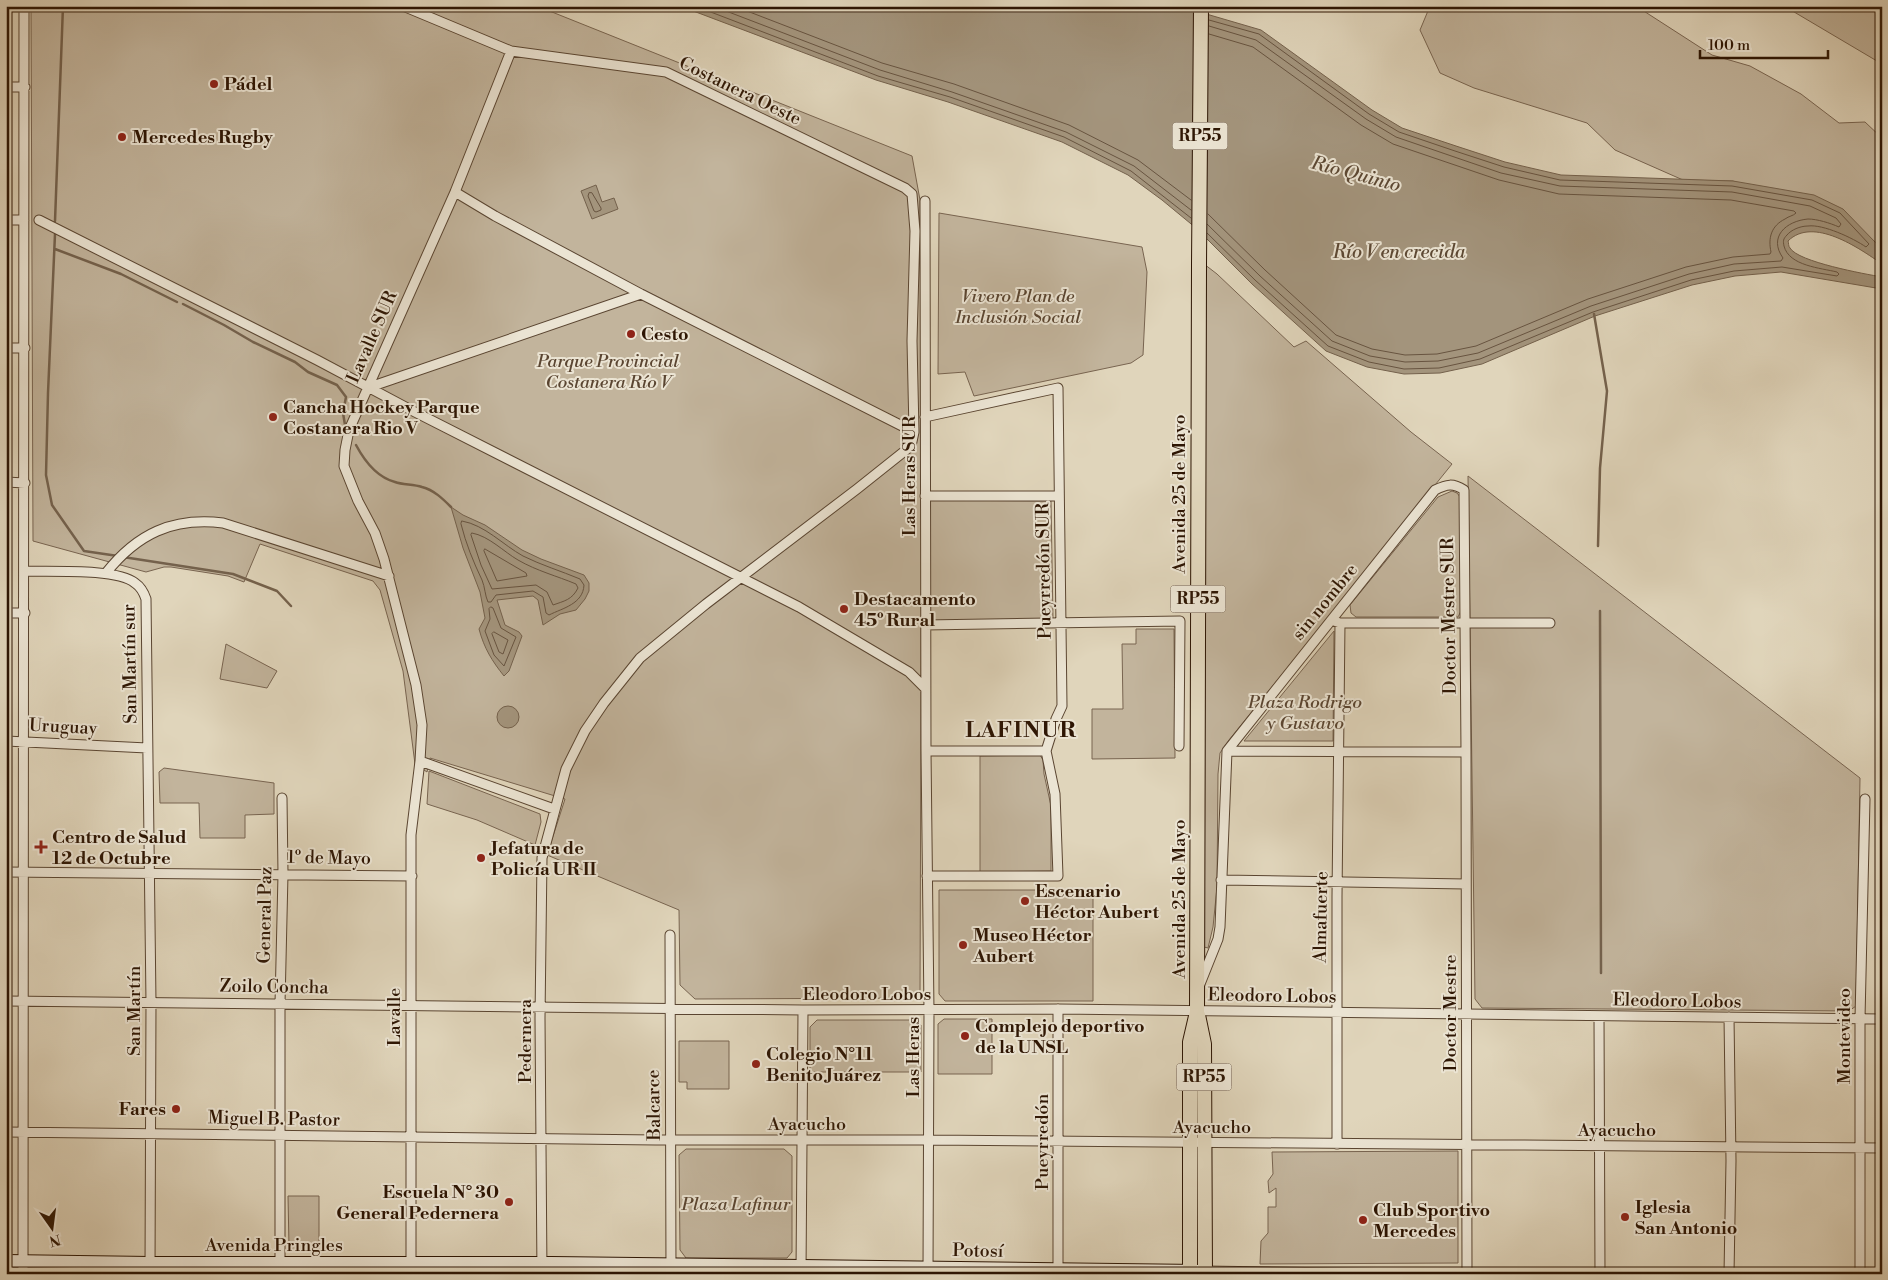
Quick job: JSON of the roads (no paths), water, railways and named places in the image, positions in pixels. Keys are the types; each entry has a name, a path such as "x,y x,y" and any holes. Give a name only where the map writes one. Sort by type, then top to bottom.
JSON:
{"main road":[{"name":"Avenida 25 de Mayo","path":"1197,1273 1197,1143 1190,1042 1197,1012 1201,6"},
{"name":"Avenida Pringles","path":"6,1261 23,1268 542,1268"},
{"name":"Potosí","path":"542,1268 1197,1273"}],"street":[{"path":"23,1268 24,6"},
{"name":"Costanera Oeste","path":"403,6 511,51 666,72 905,188 912,194 915,231 912,341 914,432"},
{"name":"Lavalle SUR","path":"420,761 422,725 419,704 389,576 379,544 358,501 344,466 345,450 349,430 455,192 511,51"},
{"path":"6,86 25,87"},
{"path":"455,192 495,216 641,294 914,432"},
{"name":"Las Heras SUR","path":"924,201 926,751"},
{"path":"6,220 24,220"},
{"path":"39,220 799,607 909,672 925,688"},
{"path":"367,388 641,294"},
{"path":"6,348 25,348"},
{"name":"Pueyrredón SUR","path":"925,417 1058,388 1062,706 1046,751"},
{"name":"Pedernera","path":"542,1268 542,858 566,769 585,731 640,658 706,604 911,446 914,432"},
{"path":"6,482 25,482"},
{"name":"sin nombre","path":"1227,751 1336,621 1435,490 1445,485 1456,484"},
{"name":"Doctor Mestre SUR","path":"1456,484 1464,490 1466,752"},
{"path":"925,496 1059,496"},
{"path":"24,571 106,573 124,552 166,527 201,520 222,523 389,576"},
{"name":"San Martín sur","path":"106,573 126,577 136,583 146,599 147,748"},
{"path":"6,613 25,613"},
{"path":"925,625 1180,621 1179,746"},
{"path":"1336,621 1466,624 1550,623"},
{"name":"Almafuerte","path":"1336,621 1338,751 1337,1144"},
{"name":"Uruguay","path":"6,742 147,748"},
{"name":"San Martín","path":"147,748 151,1002 150,1268"},
{"path":"926,751 1046,751 1055,794 1058,876 927,876"},
{"name":"Las Heras","path":"926,751 930,1011 928,1271"},
{"path":"1197,992 1218,939 1227,751 1466,752"},
{"name":"Doctor Mestre","path":"1466,752 1467,1274"},
{"path":"420,761 554,809"},
{"name":"Lavalle","path":"411,1268 411,835 420,761"},
{"name":"General Paz","path":"280,1268 282,798"},
{"name":"Montevideo","path":"1860,1274 1860,1019 1865,799"},
{"name":"1º de Mayo","path":"6,872 412,876"},
{"path":"1221,880 1466,884"},
{"name":"Balcarce","path":"670,935 671,1269"},
{"name":"Zoilo Concha","path":"6,1001 541,1008"},
{"name":"Eleodoro Lobos","path":"541,1008 930,1011 1058,1009 1882,1019"},
{"name":"Pueyrredón","path":"1058,1009 1058,1272"},
{"path":"801,1270 803,1010"},
{"path":"1599,1016 1600,1274"},
{"path":"1729,1018 1731,1147 1729,1274"},
{"name":"Miguel B. Pastor","path":"6,1132 542,1138"},
{"name":"Ayacucho","path":"542,1138 1882,1148"},
{"name":"Potosí","path":"1197,1273 1414,1274"}],"water":[{"name":"Río V en crecida","path":"680,6 1179,6 1261,30 1372,110 1402,128 1505,162 1561,175 1733,181 1814,195 1843,209 1882,247 1882,264 1849,243 1823,233 1810,232 1798,234 1788,241 1789,247 1805,258 1818,263 1882,277 1882,289 1781,272 1735,276 1692,285 1595,316 1482,364 1440,373 1404,374 1367,367 1326,351 1252,284 1196,228 1128,175 1062,142 948,102 876,80"},
{"path":"596,185 602,202 614,198 618,209 592,219 581,191"},
{"path":"451,507 485,525 522,550 584,575 589,583 589,591 576,610 560,614 543,625 538,600 533,596 497,600 505,625 519,632 522,636 509,671 504,676 489,654 481,636 479,629 485,618 480,592 463,548"},
{"path":"508,706 516,709 519,717 516,725 508,728 500,725 497,717 500,709"}],"waterway":[{"path":"55,221 63,6"},
{"path":"55,234 46,475 52,505 84,551 118,556"},
{"path":"55,249 121,274 177,302"},
{"path":"183,304 253,342 295,362 308,372 337,385 346,397 343,413 345,425"},
{"path":"1594,314 1607,391 1600,468 1598,546"},
{"path":"356,445 376,472 388,480 426,488 438,495 451,507"},
{"path":"123,557 233,574 277,591 291,606"},
{"path":"1600,611 1601,973"}],"place":[{"name":"Pádel","path":"214,84"},
{"name":"Mercedes Rugby","path":"122,137"},
{"name":"Cesto","path":"631,334"},
{"name":"Cancha Hockey Parque Costanera Rio V","path":"273,417"},
{"name":"Destacamento 45º Rural","path":"844,609"},
{"name":"Centro de Salud 12 de Octubre","path":"41,847"},
{"name":"Jefatura de Policía UR II","path":"481,858"},
{"name":"Escenario Héctor Aubert","path":"1025,901"},
{"name":"Museo Héctor Aubert","path":"963,945"},
{"name":"Complejo deportivo de la UNSL","path":"965,1036"},
{"name":"Colegio N°11 Benito Juárez","path":"756,1064"},
{"name":"Fares","path":"176,1109"},
{"name":"Escuela N° 30 General Pedernera","path":"509,1202"},
{"name":"Iglesia San Antonio","path":"1625,1217"},
{"name":"Club Sportivo Mercedes","path":"1363,1220"}],"district":[{"name":"LAFINUR","path":"1021,730"}],"water label":[{"name":"Río Quinto","path":"1356,174"}],"park label":[{"name":"Vivero Plan de Inclusión Social","path":"1018,306"},
{"name":"Parque Provincial Costanera Río V","path":"608,371"},
{"name":"Plaza Rodrigo y Gustavo","path":"1305,712"},
{"name":"Plaza Lafinur","path":"736,1204"}]}
